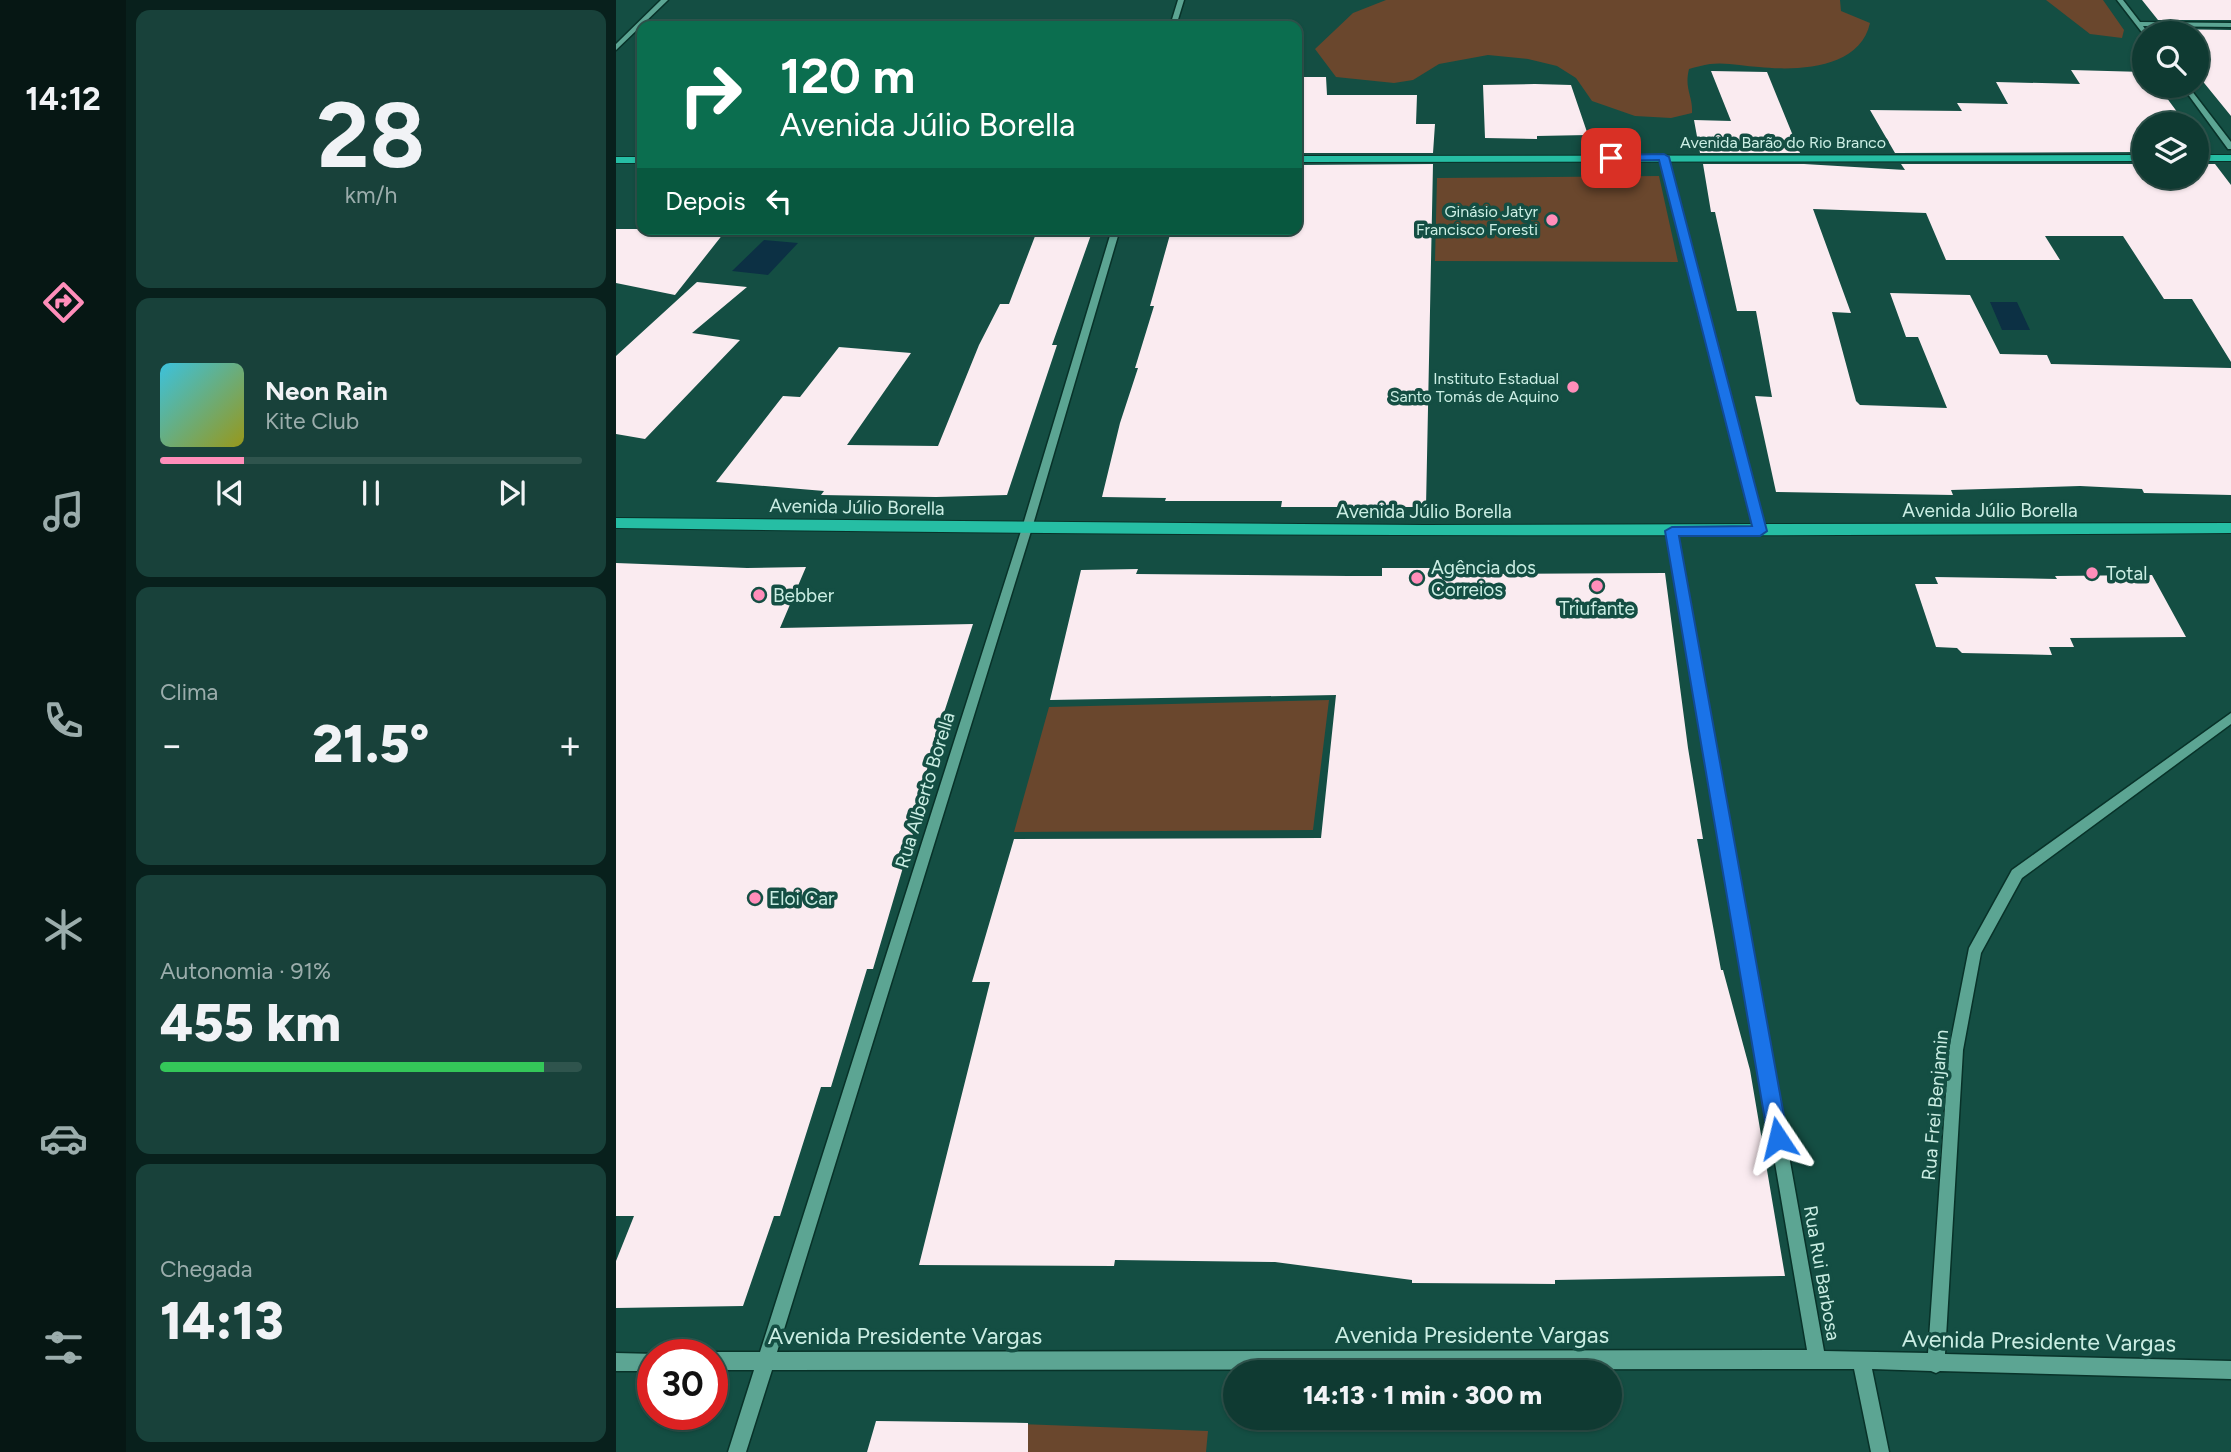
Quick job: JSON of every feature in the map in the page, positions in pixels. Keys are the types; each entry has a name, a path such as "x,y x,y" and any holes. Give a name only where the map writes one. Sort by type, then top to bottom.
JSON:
{"main road":[{"name":"Avenida Barão do Rio Branco","path":"1302,159 2132,158"},
{"path":"2209,158 2231,158"},
{"path":"616,160 637,160"},
{"name":"Avenida Júlio Borella","path":"616,523 1672,531 2231,528"}],"street":[{"path":"644,21 665,0"},
{"path":"1175,21 1181,0"},
{"path":"2120,0 2136,21"},
{"path":"2209,25 2231,25"},
{"path":"616,48 637,27"},
{"path":"2194,98 2231,147"},
{"path":"1664,157 1760,531"},
{"name":"Rua Alberto Borella","path":"766,1361 1027,528 1114,235"},
{"name":"Rua Rui Barbosa","path":"1672,531 1817,1359"},
{"name":"Rua Frei Benjamin","path":"1936,1364 1956,1050 1974,952 2017,874 2231,718"},
{"name":"Avenida Presidente Vargas","path":"728,1361 1817,1359 2231,1370"},
{"path":"1861,1360 1880,1452"},
{"path":"737,1452 766,1361"},
{"path":"616,1362 637,1362"}],"shaded area":[{"path":"1386,0 1840,0 1841,11 1870,23 1864,38 1854,50 1825,64 1774,68 1716,64 1689,69 1692,113 1671,118 1635,116 1592,101 1576,78 1557,66 1528,59 1488,55 1439,64 1413,80 1394,83 1336,77 1315,49 1353,13"},
{"path":"2046,0 2103,0 2124,30 2122,38 2090,34"},
{"name":"Ginásio Jatyr Francisco Foresti","path":"1659,176 1678,262 1435,261 1437,178"},
{"path":"1329,700 1313,830 1014,832 1049,707"},
{"path":"1020,1424 1208,1431 1206,1452 1015,1452"}],"water":[{"path":"764,240 798,243 768,275 732,271"},
{"path":"1990,302 2017,302 2030,330 2002,330"}],"building":[{"path":"2142,0 2231,0 2231,20 2158,20"},
{"path":"2209,30 2231,30 2231,116 2209,89"},
{"path":"2071,70 2132,72 2132,98 2167,98 2177,112 2132,112 2132,152 1895,153 1870,110 1962,111 1957,103 2008,104 1996,82 2080,84"},
{"path":"1711,71 1767,72 1800,153 1700,153 1694,120 1731,121"},
{"path":"1302,77 1326,77 1327,95 1417,95 1416,124 1435,124 1433,153 1302,153"},
{"path":"1483,85 1571,85 1588,135 1537,136 1537,139 1485,138"},
{"path":"1433,164 1426,507 1281,507 1282,501 1165,501 1166,498 1102,497 1120,423 1138,368 1135,368 1154,306 1150,306 1170,235 1302,235 1302,165"},
{"path":"1703,164 1804,164 1905,170 1901,164 2132,164 2132,189 2209,189 2209,164 2215,164 2231,185 2231,362 2192,299 2164,299 2123,236 2045,236 2060,260 1946,260 1926,213 1813,209 1851,313 1832,312 1856,401 1860,405 1947,408 1918,337 1906,337 1890,293 1970,295 2000,354 2047,355 2051,364 2231,368 2231,495 2144,493 2142,489 2080,486 1951,490 1953,495 1776,492 1755,396 1772,397 1756,311 1737,311 1715,212 1711,212"},
{"path":"616,229 637,229 637,235 722,235 675,295 616,283"},
{"path":"1035,235 1091,235 1052,345 1057,345 1007,495 821,495 824,491 716,482 783,396 800,397 839,347 911,353 847,445 938,446 979,345 1000,304 1009,304"},
{"path":"697,282 747,287 692,333 740,340 645,439 616,434 616,356"},
{"path":"616,563 747,568 806,567 780,628 973,624 938,731 917,804 922,803 873,969 867,969 831,1087 821,1087 780,1216 774,1216 743,1306 616,1308 616,1261 634,1216 616,1216"},
{"path":"1382,568 1468,568 1467,574 1665,573 1703,839 1697,839 1721,970 1750,1070 1785,1276 1555,1280 1555,1284 1412,1283 1412,1280 1275,1262 1115,1260 1114,1266 919,1265 990,982 972,982 1014,839 1321,838 1336,695 1050,700 1081,570 1138,569 1136,574 1382,576"},
{"path":"2152,575 2186,637 2070,638 2074,647 2049,647 2052,655 1962,653 1957,648 1936,647 1915,584 1938,584 1935,577 2057,579 2055,576"},
{"path":"876,1421 1028,1423 1028,1452 867,1452"}],"place":[{"name":"Ginásio Jatyr Francisco Foresti","path":"1552,220"},
{"name":"Instituto Estadual Santo Tomás de Aquino","path":"1573,387"},
{"name":"Total","path":"2092,573"},
{"name":"Agência dos Correios","path":"1417,578"},
{"name":"Triufante","path":"1597,586"},
{"name":"Bebber","path":"759,595"},
{"name":"Eloi Car","path":"755,898"}],"route":[{"path":"1611,158 1664,157 1760,531 1672,531 1778,1138"}]}
